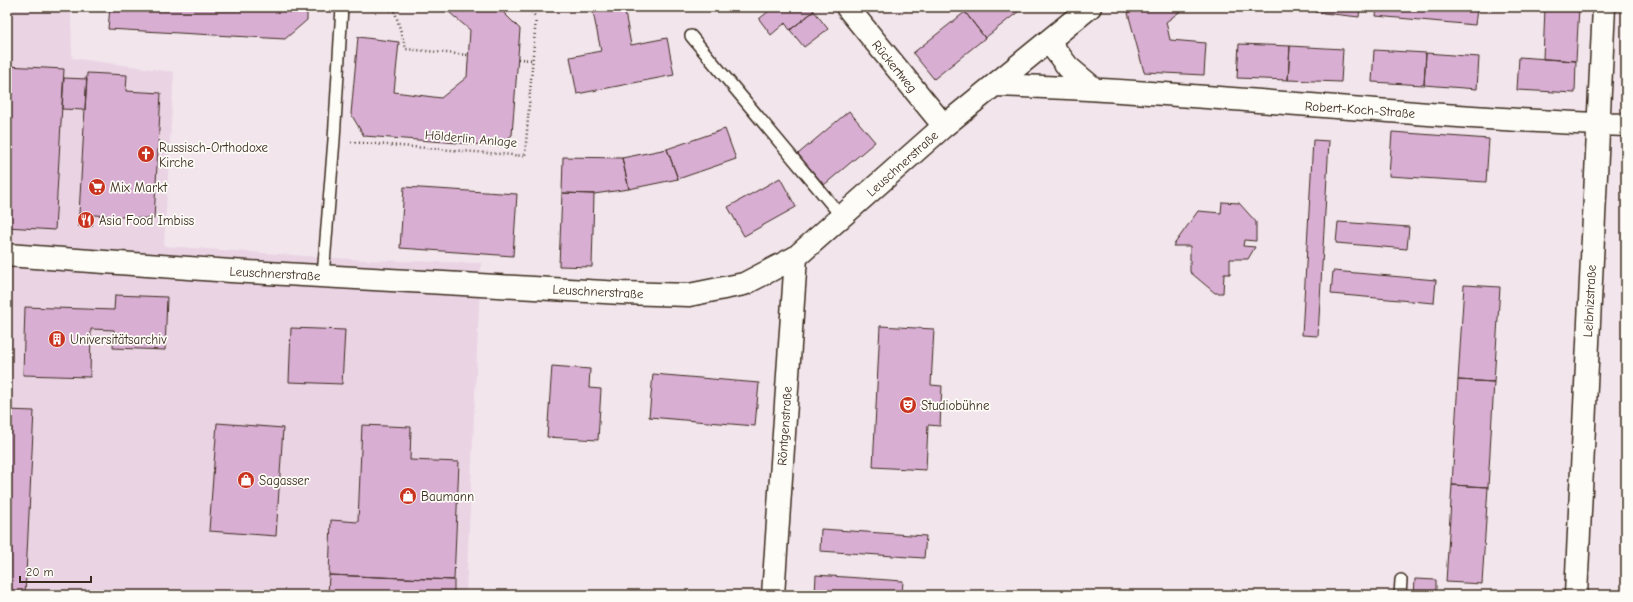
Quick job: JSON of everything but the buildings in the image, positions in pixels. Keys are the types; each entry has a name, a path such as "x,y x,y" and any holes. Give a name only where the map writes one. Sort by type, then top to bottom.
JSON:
{"street":[{"name":"Leuschnerstraße","path":"7,255 323,276 622,293 689,295 744,284 796,257 944,126 1049,42 1090,7"},
{"name":"Leibnizstraße","path":"1576,595 1604,7"},
{"name":"Rückertweg","path":"856,10 944,126"},
{"path":"1049,42 1068,67 1093,88"},
{"name":"Robert-Koch-Straße","path":"996,85 1093,88 1311,106 1626,125"},
{"name":"Röntgenstraße","path":"773,595 796,257"}],"lane":[{"path":"323,276 334,140 342,7"},
{"path":"691,36 842,217"},
{"path":"1400,595 1401,580"}],"path":[{"path":"382,7 395,12 406,49 468,55"},
{"name":"Hölderlin Anlage","path":"334,140 525,156 536,17 527,7"},
{"path":"518,59 532,60"}],"shaded area":[{"path":"7,7 71,7 72,58 174,72 164,246 365,260 481,263 466,595 7,595"}],"place":[{"name":"Russisch-Orthodoxe Kirche","path":"146,154"},
{"name":"Mix Markt","path":"97,187"},
{"name":"Asia Food Imbiss","path":"86,220"},
{"name":"Universitätsarchiv","path":"57,339"},
{"name":"Studiobühne","path":"908,405"},
{"name":"Sagasser","path":"246,480"},
{"name":"Baumann","path":"408,496"}]}
